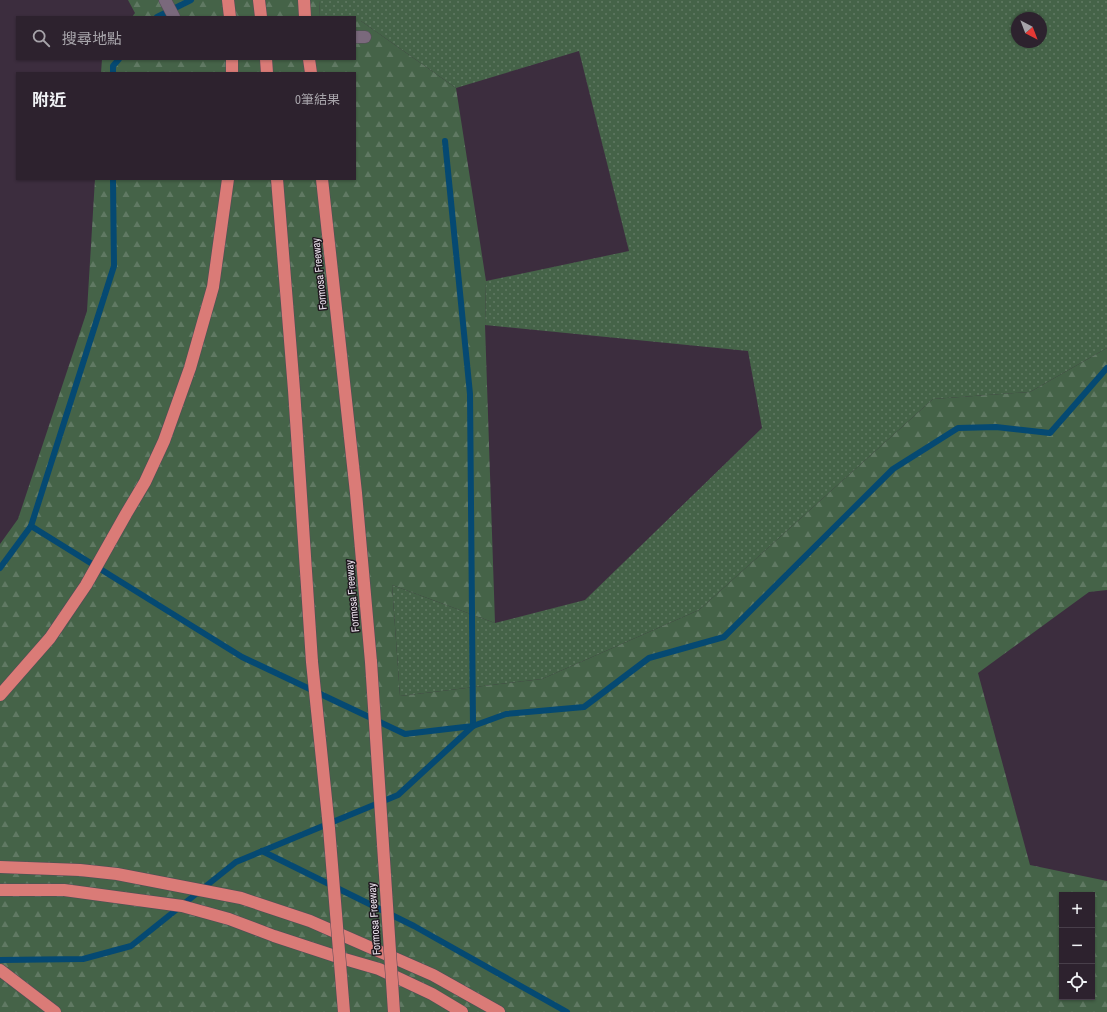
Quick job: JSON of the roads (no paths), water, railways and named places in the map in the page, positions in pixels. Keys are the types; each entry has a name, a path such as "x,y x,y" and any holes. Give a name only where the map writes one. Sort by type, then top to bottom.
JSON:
{"highway":[{"path":"228,0 230,16"},
{"path":"259,0 261,16"},
{"path":"304,0 305,16"},
{"path":"232,60 232,72"},
{"path":"266,60 267,72"},
{"path":"309,60 310,72"},
{"path":"0,695 50,638 86,585 145,482 164,441 190,368 213,287 228,180"},
{"path":"277,180 294,390 312,662 329,828 344,1012"},
{"name":"Formosa Freeway","path":"322,180 356,493 371,662 394,1012"},
{"path":"0,867 95,871 241,898 310,921 433,975 499,1012"},
{"path":"0,890 64,890 182,906 229,919 289,941 379,969 432,994 462,1012"},
{"path":"0,970 54,1012"}],"street":[{"path":"164,0 173,16"}],"waterway":[{"path":"159,16 191,0"},
{"path":"113,72 113,66 118,60"},
{"path":"31,526 242,657 405,734 473,726 470,394 445,141"},
{"path":"0,568 31,526 114,266 113,180"},
{"path":"0,960 83,959 131,946 236,862 398,795 473,726 506,714 584,707 649,658 724,637 893,469 958,428 996,427 1050,433 1107,368"},
{"path":"262,851 414,926 567,1012"}]}
